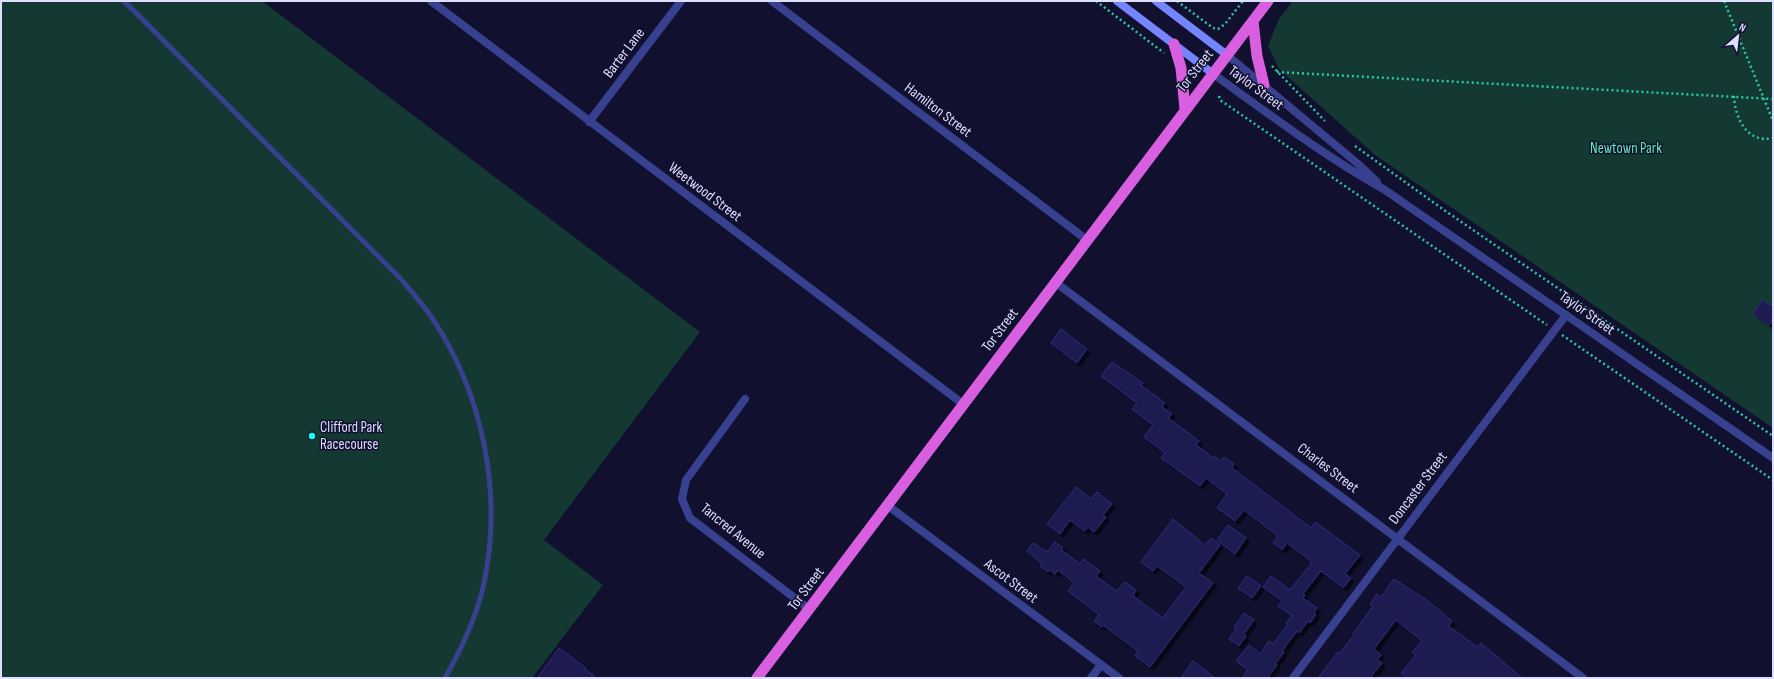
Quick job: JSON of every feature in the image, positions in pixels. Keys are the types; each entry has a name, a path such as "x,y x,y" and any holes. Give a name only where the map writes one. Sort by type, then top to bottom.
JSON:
{"highway":[{"name":"Tor Street","path":"757,678 1212,73 1268,1"},
{"path":"1253,21 1256,56 1264,85"},
{"path":"1174,44 1181,68 1185,109"}],"main road":[{"name":"Taylor Street","path":"1117,1 1212,73"},
{"name":"Taylor Street","path":"1156,1 1227,55"}],"street":[{"name":"Weetwood Street","path":"431,1 963,404"},
{"name":"Barter Lane","path":"589,122 681,1"},
{"name":"Hamilton Street","path":"772,1 1087,240"},
{"name":"Taylor Street","path":"1227,55 1357,163 1385,190"},
{"name":"Taylor Street","path":"1212,73 1351,171 1385,190 1773,458"},
{"name":"Charles Street","path":"1055,282 1583,678"},
{"name":"Doncaster Street","path":"1293,678 1566,315"},
{"name":"Tancred Avenue","path":"745,399 686,480 682,499 690,518 809,609"},
{"name":"Ascot Street","path":"887,506 1119,678"},
{"path":"1091,678 1101,665"}],"lane":[{"path":"124,1 400,278 432,318 457,361 470,395 484,445 489,472 491,528 484,583 477,607 458,655 445,678"}],"path":[{"path":"1096,1 1168,56"},
{"path":"1177,1 1213,28 1218,29 1225,24 1243,1"},
{"path":"1724,1 1773,121"},
{"path":"1268,60 1277,72 1325,122"},
{"path":"1277,72 1773,99"},
{"path":"1219,96 1220,100 1773,480"},
{"path":"1734,96 1736,115 1746,130 1761,139 1773,138"},
{"path":"1353,144 1457,219 1773,436"}],"green space":[{"name":"Clifford Park Racecourse","path":"1,1 262,1 700,332 544,540 603,585 532,678 1,678"},
{"name":"Newtown Park","path":"1293,1 1773,1 1773,428 1375,155 1279,69 1268,46 1279,19"}],"building":[{"path":"1762,300 1773,307 1773,318 1769,325 1753,314"},
{"path":"1061,329 1087,349 1077,363 1051,343"},
{"path":"1112,362 1143,383 1141,385 1165,403 1162,407 1172,414 1168,418 1199,441 1196,445 1213,458 1214,456 1221,461 1224,457 1234,464 1232,468 1311,528 1315,522 1360,555 1345,574 1351,578 1343,588 1321,571 1303,594 1305,595 1303,598 1317,608 1314,612 1316,614 1310,623 1308,621 1299,633 1297,631 1282,651 1284,652 1275,664 1277,665 1267,678 1242,678 1248,670 1236,661 1249,645 1260,654 1269,641 1273,644 1292,616 1278,606 1282,601 1263,587 1271,576 1290,590 1311,564 1311,561 1287,543 1282,550 1273,542 1278,536 1244,510 1235,521 1217,508 1227,494 1206,478 1200,486 1161,458 1165,453 1144,437 1153,425 1132,409 1137,403 1101,376"},
{"path":"1076,487 1091,499 1097,492 1112,504 1103,515 1106,517 1094,532 1088,527 1085,531 1070,520 1060,534 1047,524"},
{"path":"1173,519 1205,545 1211,538 1220,545 1199,573 1213,583 1150,667 1135,656 1138,651 1103,625 1102,627 1094,621 1099,615 1068,591 1074,583 1058,570 1055,574 1050,570 1048,572 1040,566 1042,564 1027,551 1033,543 1047,552 1055,542 1063,548 1061,550 1080,564 1083,559 1100,571 1096,576 1116,591 1125,582 1136,590 1133,596 1163,618 1186,587 1157,566 1153,571 1141,562"},
{"path":"1228,525 1246,538 1235,554 1217,540"},
{"path":"1247,576 1261,586 1252,598 1238,588"},
{"path":"1394,579 1428,601 1452,621 1449,626 1476,646 1478,647 1481,643 1522,678 1407,678 1401,673 1416,655 1412,652 1422,641 1396,620 1374,649 1381,655 1377,660 1382,663 1370,678 1318,678 1338,652 1340,653 1354,635 1353,634 1373,606 1370,604 1377,594 1381,597"},
{"path":"1244,613 1254,620 1244,634 1246,636 1239,646 1229,639 1236,629 1234,627"},
{"path":"559,648 586,668 585,669 597,678 537,678"},
{"path":"1193,661 1215,678 1181,678"}],"place":[{"name":"Clifford Park Racecourse","path":"312,436"}]}
